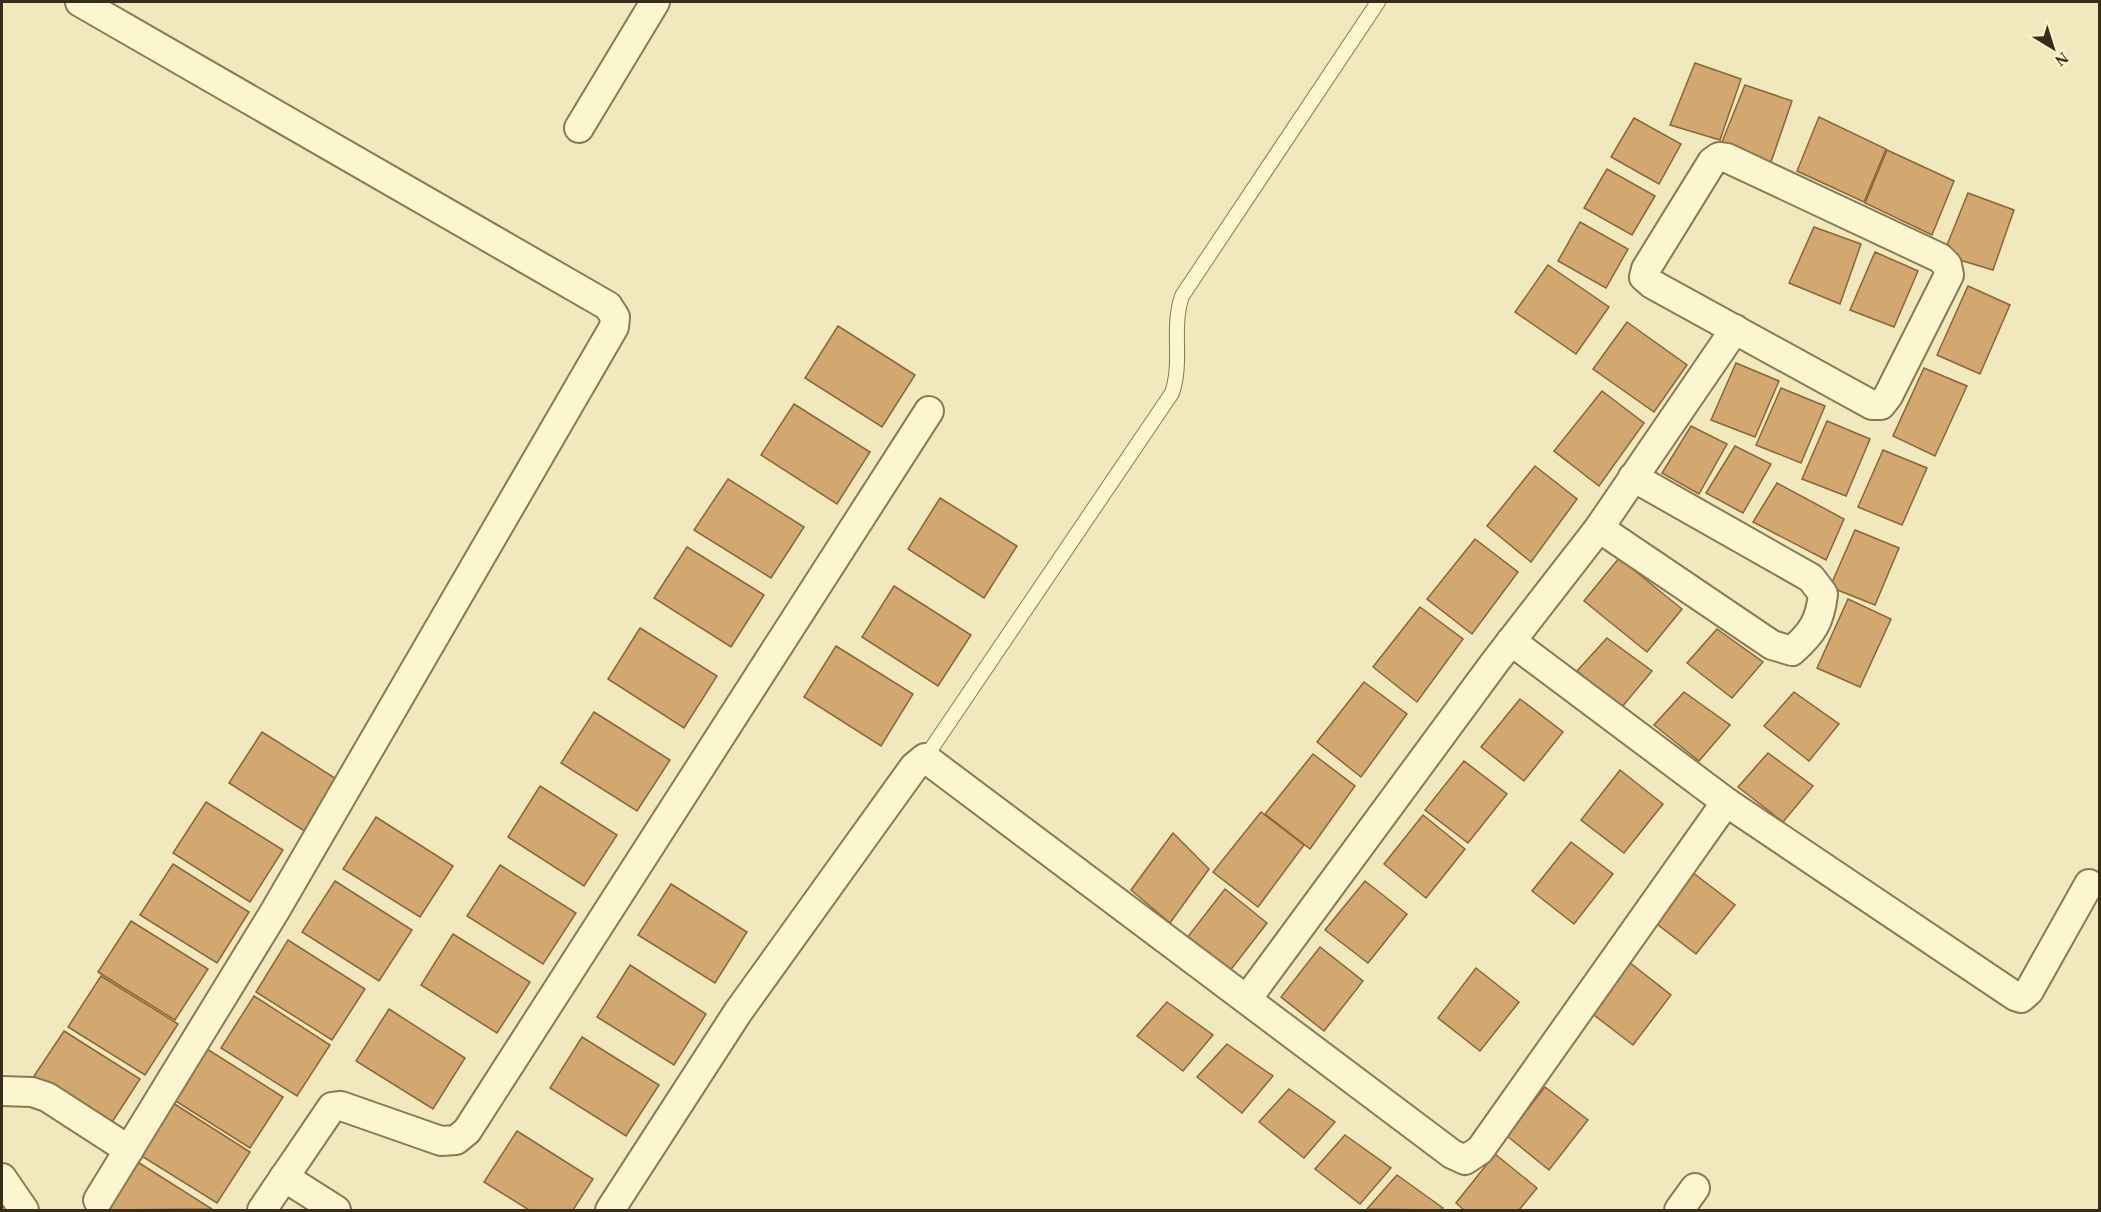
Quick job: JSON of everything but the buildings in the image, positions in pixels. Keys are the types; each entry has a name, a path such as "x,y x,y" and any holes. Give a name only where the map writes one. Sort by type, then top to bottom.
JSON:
{"street":[{"path":"80,2 608,306 615,317 614,327 275,911 98,1200"},
{"path":"579,128 655,2"},
{"path":"1719,157 1727,158 1919,248 1940,258 1947,265 1949,275 1881,405 1872,405 1735,329 1652,284 1644,277 1646,269 1712,162 1719,157"},
{"path":"1247,999 1511,641 1599,528 1735,329"},
{"path":"262,1210 332,1107 341,1106 441,1141 456,1140 467,1131 929,411"},
{"path":"1599,528 1772,645 1792,651 1811,634 1821,609 1822,594 1811,578 1634,477"},
{"path":"1511,641 1726,802 2015,996 2021,998 2029,991 2089,884"},
{"path":"610,1210 738,1012 914,767 925,758 1452,1154 1465,1160 1480,1150 1726,802"},
{"path":"2,1091 32,1092 47,1097 129,1150"},
{"path":"284,1177 336,1210"},
{"path":"2,1178 24,1210"},
{"path":"1679,1210 1695,1188"}],"lane":[{"path":"925,758 1172,393 1177,379 1176,313 1182,296 1378,2"}]}
